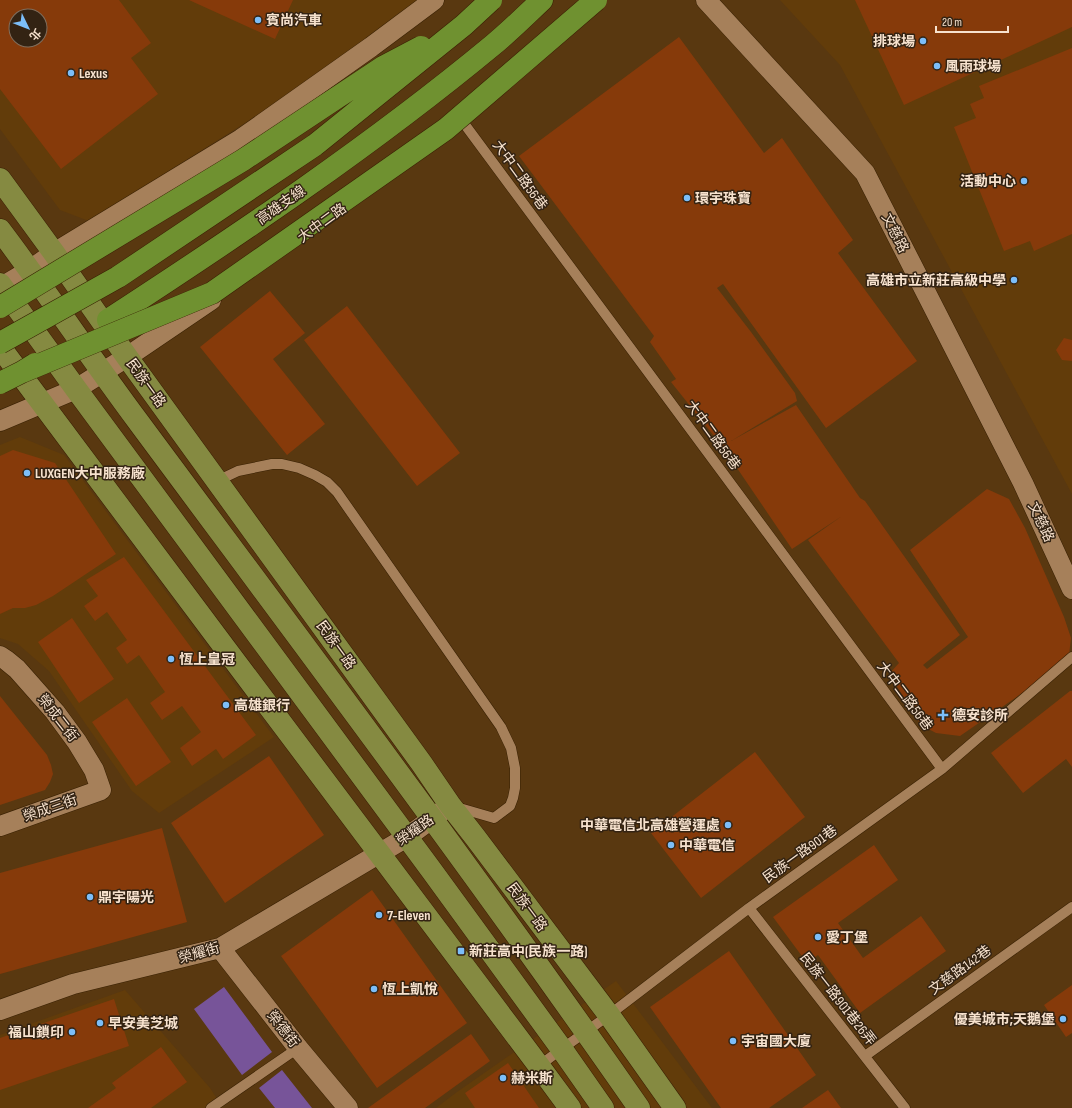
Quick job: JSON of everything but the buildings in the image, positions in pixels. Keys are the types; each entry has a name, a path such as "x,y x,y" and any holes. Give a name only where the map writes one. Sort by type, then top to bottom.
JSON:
{"highway":[{"path":"0,343 118,277 315,145 464,25 491,0"},
{"name":"高雄支線","path":"0,383 22,372 114,316 282,204 404,116 494,44 542,0"},
{"path":"22,372 212,293 446,128 596,0"},
{"path":"1,291 243,160 383,67 464,25"}],"main road":[{"name":"民族一路","path":"0,180 422,764 450,805 610,1015 675,1108"},
{"name":"民族一路","path":"0,230 102,373 432,818 639,1108"},
{"path":"1,291 76,389 407,837 603,1108"},
{"path":"0,347 570,1108"}],"street":[{"path":"1,291 54,253 241,138 371,47 434,0"},
{"name":"大中二路","path":"555,38 588,0"},
{"name":"大中二路","path":"0,421 76,389 127,357 319,226 460,118 555,38 606,0"},
{"name":"文慈路","path":"706,0 865,173 1022,483 1072,589"},
{"name":"榮成二街","path":"0,656 17,669 55,712 77,742 94,770 101,790"},
{"name":"榮成三街","path":"0,826 101,790"},
{"name":"榮耀路","path":"379,853 407,837 450,805"},
{"name":"榮耀街","path":"0,1010 73,984 220,948 379,853"},
{"name":"榮德街","path":"220,948 298,1048 348,1108"}],"lane":[{"name":"大中二路56巷","path":"460,118 942,769"},
{"path":"217,481 238,471 272,464 282,464 299,468 315,475 327,482 337,492 501,728 511,748 515,768 513,798 510,806 494,818 450,805"},
{"name":"民族一路901巷","path":"539,1066 561,1048 610,1015 749,908 942,769 1072,657"},
{"name":"文慈路142巷","path":"865,1056 1072,907"},
{"name":"民族一路901巷26弄","path":"749,908 905,1108"},
{"path":"211,1108 298,1048"}],"shaded area":[{"path":"0,0 420,0 348,58 89,221 60,210 0,129"},
{"name":"高雄市立新莊高級中學","path":"780,0 1072,0 1072,494 840,65"},
{"path":"20,437 64,455 274,737 159,813 132,791 49,671 18,644 0,638 0,445"},
{"path":"616,981 712,1108 436,1108 457,1092"},
{"path":"224,987 272,1052 242,1075 194,1009"},
{"path":"125,990 210,1088 223,1108 0,1108 0,1035"},
{"path":"282,1070 312,1108 275,1108 259,1088"}],"place":[{"name":"賓尚汽車","path":"258,20"},
{"name":"排球場","path":"923,41"},
{"name":"風雨球場","path":"937,66"},
{"name":"Lexus","path":"71,73"},
{"name":"活動中心","path":"1024,181"},
{"name":"環宇珠寶","path":"687,198"},
{"name":"高雄市立新莊高級中學","path":"1014,280"},
{"name":"LUXGEN大中服務廠","path":"27,473"},
{"name":"恆上皇冠","path":"171,659"},
{"name":"高雄銀行","path":"226,705"},
{"name":"德安診所","path":"943,715"},
{"name":"中華電信北高雄營運處","path":"728,825"},
{"name":"中華電信","path":"671,845"},
{"name":"鼎宇陽光","path":"90,897"},
{"name":"7-Eleven","path":"379,915"},
{"name":"愛丁堡","path":"818,937"},
{"name":"新莊高中(民族一路)","path":"461,951"},
{"name":"恆上凱悅","path":"374,989"},
{"name":"優美城市;天鵝堡","path":"1063,1019"},
{"name":"早安美芝城","path":"100,1023"},
{"name":"福山鎖印","path":"72,1032"},
{"name":"宇宙國大廈","path":"733,1041"},
{"name":"赫米斯","path":"503,1078"}]}
